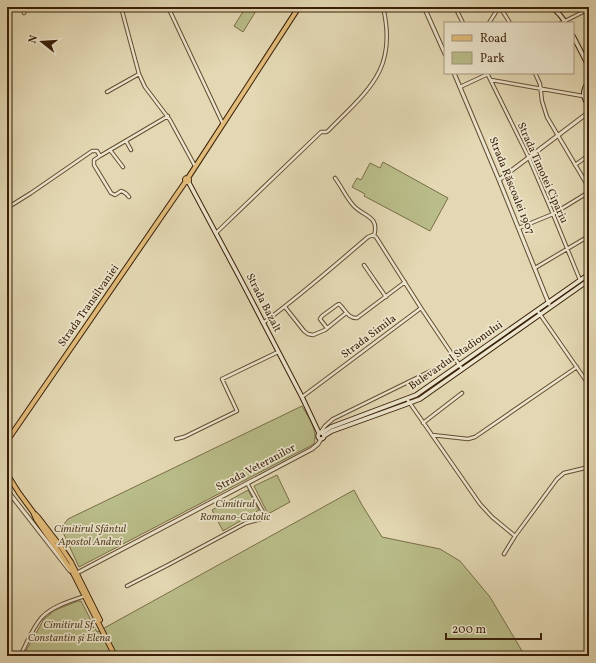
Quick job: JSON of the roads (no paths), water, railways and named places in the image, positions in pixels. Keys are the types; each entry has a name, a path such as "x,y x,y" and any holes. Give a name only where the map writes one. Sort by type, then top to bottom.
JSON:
{"main road":[{"name":"Strada Transilvaniei","path":"7,440 187,180 299,7"},
{"path":"552,7 560,15 564,22"},
{"path":"574,38 589,66"},
{"path":"589,82 584,89 583,96 589,105"},
{"name":"Strada Bazalt","path":"187,180 321,435"},
{"name":"Bulevardul Stadionului","path":"549,305 589,274"},
{"name":"Bulevardul Stadionului","path":"321,435 331,427 407,399 423,391 538,312 589,280"},
{"name":"Bulevardul Stadionului","path":"321,435 410,403 426,395 538,312"},
{"path":"7,440 7,445"},
{"path":"7,474 33,512 58,542 116,656"},
{"path":"76,575 85,596 116,656"}],"street":[{"path":"24,13 26,7"},
{"path":"121,7 139,74 145,87 168,116 195,167"},
{"path":"168,7 223,124"},
{"path":"216,233 322,132 328,131 366,91 379,74 384,60 388,37 383,7"},
{"path":"424,7 444,52"},
{"path":"455,7 462,22"},
{"path":"490,22 499,7 509,22"},
{"path":"564,22 589,9"},
{"path":"107,92 139,74"},
{"name":"Strada Răscoalei 1907","path":"454,74 519,228 549,305"},
{"path":"460,87 487,74"},
{"name":"Strada Timotei Cipariu","path":"487,74 528,158 580,280"},
{"path":"535,74 541,88 544,111 551,126 558,135 589,188"},
{"path":"491,80 583,96"},
{"path":"499,180 589,112"},
{"path":"129,197 123,191 115,195 111,193 94,165 94,160 168,116"},
{"path":"126,141 131,150"},
{"path":"110,150 123,167"},
{"path":"7,208 92,151 97,151 100,156"},
{"path":"575,165 589,155"},
{"path":"335,178 353,206 373,219 376,225 374,236"},
{"path":"519,228 553,214 589,192"},
{"path":"263,323 336,265 368,236 374,236 462,369"},
{"path":"535,268 589,236"},
{"path":"364,265 386,296"},
{"name":"Strada Simila","path":"327,328 320,318 339,304 346,313 353,318 357,318 405,282"},
{"path":"285,307 308,334 313,335 327,328 346,313"},
{"name":"Strada Simila","path":"302,397 421,308"},
{"path":"538,312 589,384"},
{"path":"176,439 237,411 222,380 278,352"},
{"path":"321,435 325,426 333,419 455,359"},
{"path":"432,435 468,439 475,437 577,367"},
{"path":"423,422 462,393"},
{"path":"407,399 485,510 515,536"},
{"name":"Strada Veteranilor","path":"76,575 312,449 317,446 321,435"},
{"path":"504,554 515,536 556,479 564,473 589,467"},
{"path":"127,586 246,523 261,519 263,516 262,512 247,483"},
{"path":"7,490 76,575"},
{"path":"20,656 33,630 42,618 51,610 85,596"}],"park label":[{"name":"Cimitirul Romano-Catolic","path":"235,510"},
{"name":"Cimitirul Sfântul Apostol Andrei","path":"90,535"},
{"name":"Cimitirul Sf. Constantin și Elena","path":"69,631"}]}
